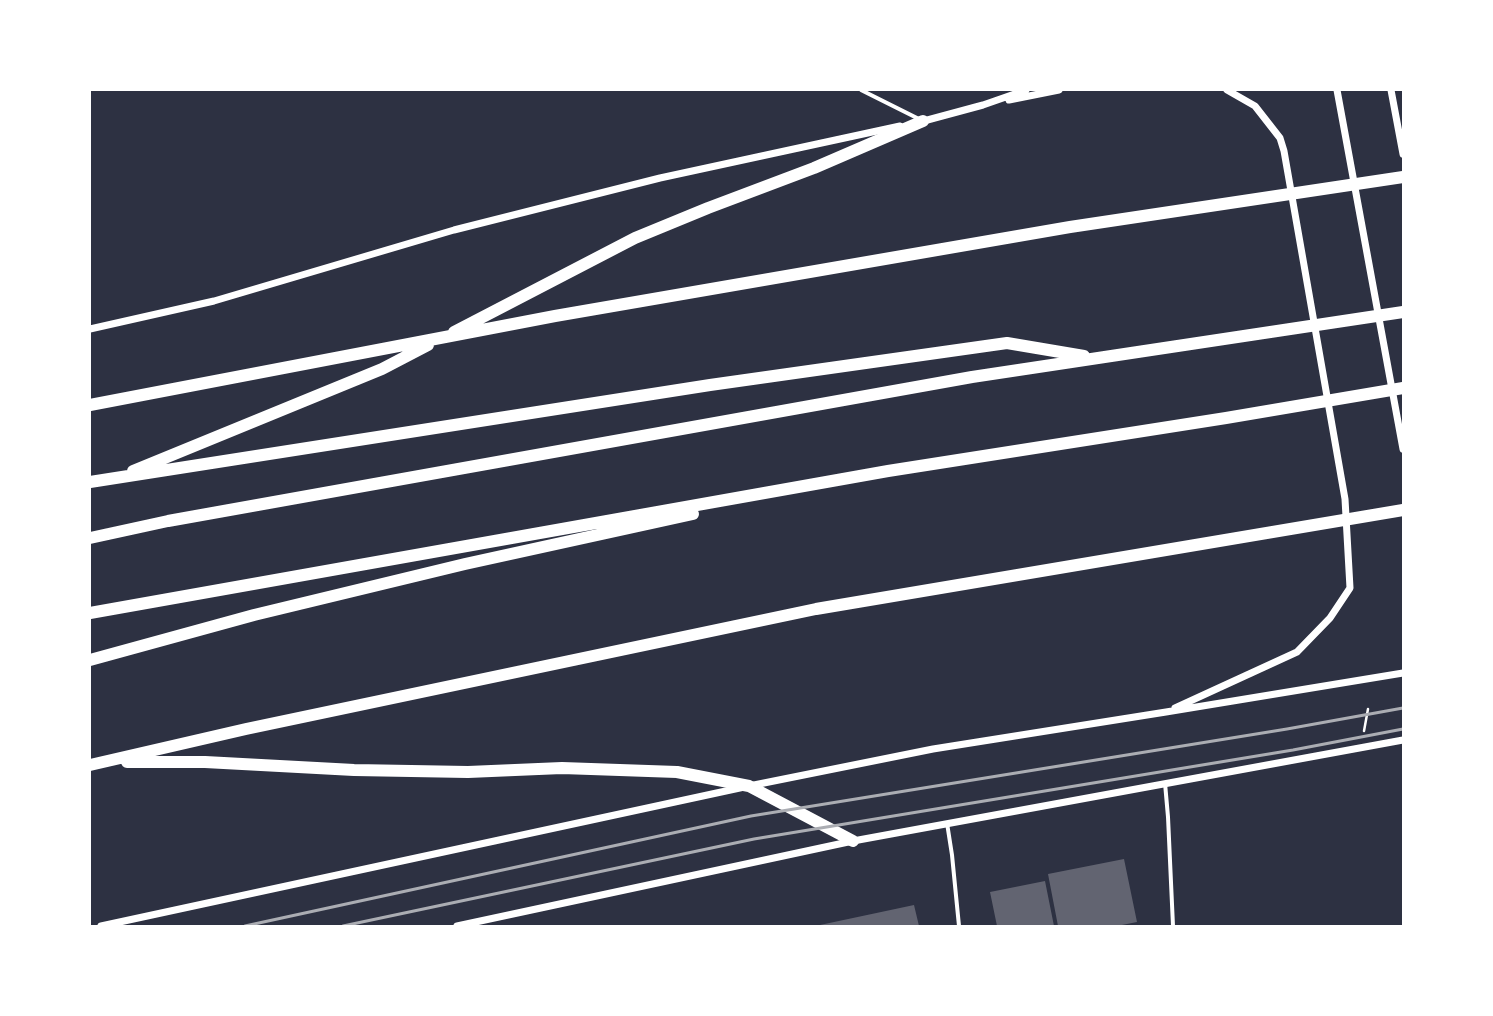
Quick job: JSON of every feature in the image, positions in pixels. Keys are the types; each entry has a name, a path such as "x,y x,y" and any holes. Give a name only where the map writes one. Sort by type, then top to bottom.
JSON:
{"highway":[{"path":"113,478 382,368 635,238 708,208 814,168 923,121"},
{"path":"90,406 532,320 633,302 1070,227 1403,178"},
{"path":"90,538 168,521 972,377 1403,312"},
{"path":"90,482 710,385 1007,343 1095,358"},
{"path":"90,613 888,471 1226,418 1403,388"},
{"path":"90,660 254,615 465,564 888,471"},
{"path":"90,765 246,729 816,609 1403,510"},
{"path":"90,762 205,762 354,770 468,772 562,768 677,772 749,786 853,841"}],"street":[{"path":"861,90 923,121"},
{"path":"983,105 1026,90"},
{"path":"90,329 214,301 454,230 660,178 923,121 983,105 1059,90"},
{"path":"1166,712 1297,652 1330,618 1350,588 1345,499 1284,151 1280,138 1255,106 1228,90"},
{"path":"1391,90 1403,154"},
{"path":"1337,93 1403,449"},
{"path":"100,926 749,786 933,749 1403,673"},
{"path":"457,926 853,841 1403,740"},
{"path":"1165,783 1173,926"},
{"path":"947,823 952,855 959,926"}],"path":[{"path":"1364,732 1368,709"}],"building":[{"path":"1124,859 1137,922 1117,926 1058,926 1048,874"},
{"path":"1045,881 1054,926 997,926 990,892"},
{"path":"914,905 919,926 820,926 820,925"}],"railway":[{"path":"245,926 751,816 1287,729 1403,708"},
{"path":"343,926 754,839 1293,750 1403,729"}]}
